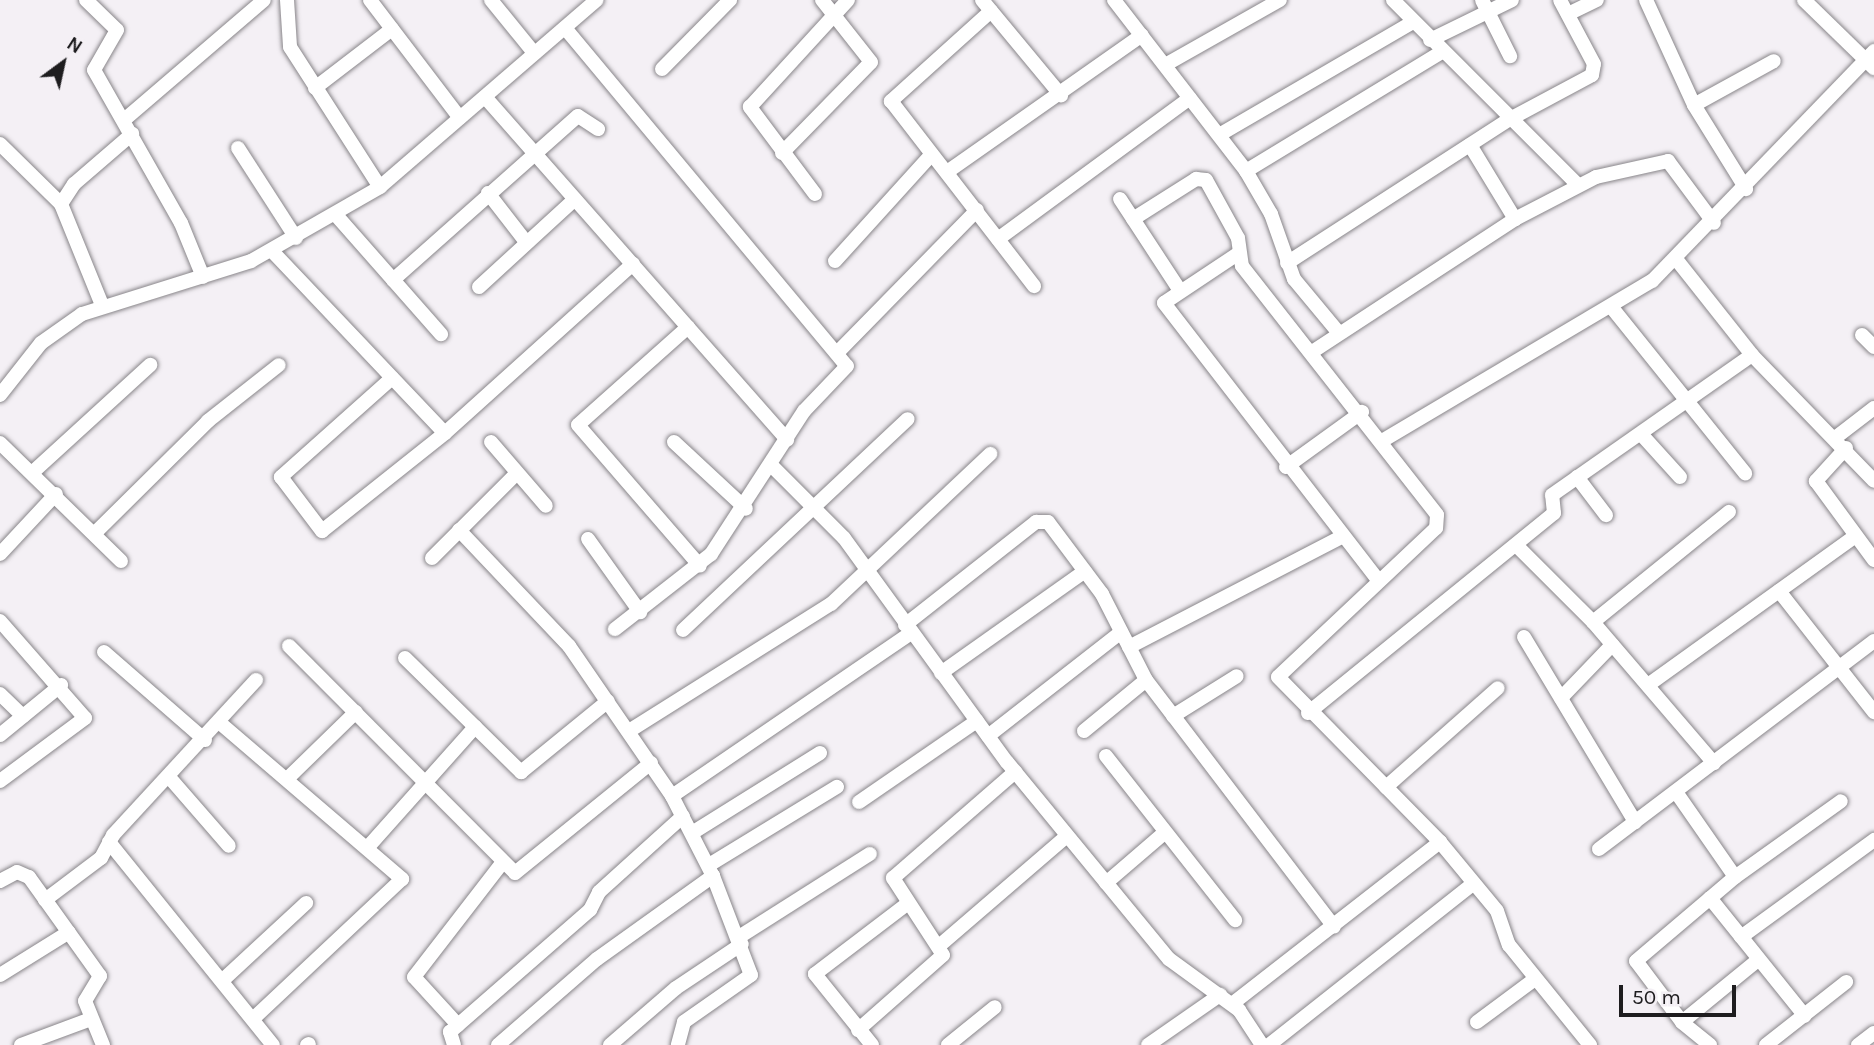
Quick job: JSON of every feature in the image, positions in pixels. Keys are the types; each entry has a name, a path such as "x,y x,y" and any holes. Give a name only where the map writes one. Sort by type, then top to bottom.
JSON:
{"street":[{"path":"86,0 117,30 94,70 132,134 203,277"},
{"path":"124,120 264,0"},
{"path":"287,0 290,47 380,187"},
{"path":"370,0 460,118"},
{"path":"491,0 534,54"},
{"path":"0,395 41,343 102,305 203,277 272,251 380,187 597,0"},
{"path":"662,69 730,0"},
{"path":"782,153 871,62 822,0"},
{"path":"815,194 753,118 751,104 848,0"},
{"path":"1114,0 1246,171 1271,214 1287,263 1338,332"},
{"path":"1165,65 1280,0"},
{"path":"1393,0 1430,40 1576,183"},
{"path":"1430,40 1485,6 1512,0"},
{"path":"1287,263 1510,119 1594,73 1560,0"},
{"path":"1568,14 1597,0"},
{"path":"1646,0 1694,105 1746,189"},
{"path":"1382,441 1613,309 1676,259 1714,223 1871,60 1804,0"},
{"path":"1034,286 892,104 892,95 987,5 1061,95"},
{"path":"1485,6 1510,56"},
{"path":"1219,135 1413,22"},
{"path":"565,28 846,368 813,400 746,509 700,566 615,629"},
{"path":"315,89 392,29"},
{"path":"947,172 1061,95 1142,35"},
{"path":"1246,171 1442,52"},
{"path":"1694,105 1774,61"},
{"path":"485,97 787,440"},
{"path":"999,239 1191,99"},
{"path":"393,280 533,151 580,114 598,128"},
{"path":"61,204 74,184 132,134"},
{"path":"0,144 61,204 102,305"},
{"path":"1470,145 1515,219"},
{"path":"238,148 296,238"},
{"path":"835,261 932,153"},
{"path":"1312,352 1338,332 1576,183 1668,161 1714,223"},
{"path":"1133,219 1203,178 1238,238 1242,267 1362,412 1439,522 1279,671 1308,713 1440,842 1497,911 1505,937 1535,979 1590,1045"},
{"path":"488,193 526,242"},
{"path":"479,287 575,199"},
{"path":"1120,199 1179,289"},
{"path":"837,354 977,210"},
{"path":"336,215 441,334"},
{"path":"272,251 445,433"},
{"path":"1239,253 1165,298 1166,307 1339,538 1378,580"},
{"path":"1676,259 1752,355 1874,481"},
{"path":"392,378 281,477 321,530 330,530 445,433 633,264"},
{"path":"1613,309 1745,473"},
{"path":"688,327 578,425 700,566"},
{"path":"1862,335 1874,347"},
{"path":"1308,713 1557,510 1550,496 1688,403 1752,355"},
{"path":"33,472 150,365"},
{"path":"96,532 208,421 279,365"},
{"path":"1874,408 1840,443 1816,481 1874,560"},
{"path":"1286,467 1362,412"},
{"path":"683,630 816,509 908,419"},
{"path":"1642,434 1680,477"},
{"path":"674,442 746,509"},
{"path":"0,443 96,532 121,561"},
{"path":"491,443 546,506"},
{"path":"629,731 812,617 990,454"},
{"path":"773,467 816,509 1015,772 1169,959 1232,1004 1262,1045"},
{"path":"432,558 517,473"},
{"path":"1577,477 1606,515"},
{"path":"0,554 56,494"},
{"path":"1593,622 1729,513"},
{"path":"672,796 908,629 1041,520 1052,526 1085,571 1146,680 1334,927"},
{"path":"459,530 562,637 651,763 672,796 711,871 740,940 750,978 684,1022 678,1045"},
{"path":"1648,685 1855,536"},
{"path":"1129,648 1339,538"},
{"path":"588,539 640,612"},
{"path":"1516,545 1593,622 1714,763"},
{"path":"941,673 1085,571"},
{"path":"1779,591 1842,666 1874,712"},
{"path":"0,621 61,685 83,713 84,723 0,781"},
{"path":"988,736 1121,632"},
{"path":"1524,636 1635,822"},
{"path":"1599,849 1874,641"},
{"path":"1561,698 1612,645"},
{"path":"289,646 427,782 503,862 520,873 651,763"},
{"path":"104,652 205,740"},
{"path":"405,658 524,772 608,701"},
{"path":"1173,716 1237,676"},
{"path":"45,900 97,861 109,842 257,680"},
{"path":"1084,731 1146,680"},
{"path":"0,735 61,685"},
{"path":"1386,787 1497,688"},
{"path":"0,694 23,716"},
{"path":"287,779 356,712"},
{"path":"859,802 976,721"},
{"path":"220,723 399,873 400,885 253,1019"},
{"path":"368,847 475,727"},
{"path":"692,833 820,753"},
{"path":"1106,756 1163,834 1235,920"},
{"path":"859,1030 939,960 939,946 907,904 894,878 1015,772"},
{"path":"169,777 229,846"},
{"path":"498,1045 597,958 711,871 837,787"},
{"path":"1676,792 1735,877"},
{"path":"1710,1045 1682,1023 1635,964 1735,877 1841,801"},
{"path":"454,1045 448,1036 458,1026 590,910 599,892 683,816"},
{"path":"1106,883 1163,834"},
{"path":"939,946 1067,836"},
{"path":"1741,937 1874,839"},
{"path":"109,842 224,979 273,1045"},
{"path":"1232,1004 1440,842"},
{"path":"610,1045 740,940 870,853"},
{"path":"458,1026 414,977 503,862"},
{"path":"0,881 23,873 101,979 85,999 103,1045"},
{"path":"1269,1045 1473,884"},
{"path":"1710,898 1805,1016"},
{"path":"224,979 306,903"},
{"path":"872,1045 814,974 907,904"},
{"path":"0,975 69,932"},
{"path":"1682,1023 1759,959"},
{"path":"1477,1022 1535,979"},
{"path":"1766,1045 1846,982"},
{"path":"1148,1045 1220,995"},
{"path":"948,1045 995,1007"},
{"path":"21,1045 91,1019"},
{"path":"1858,1045 1874,1033"}]}
